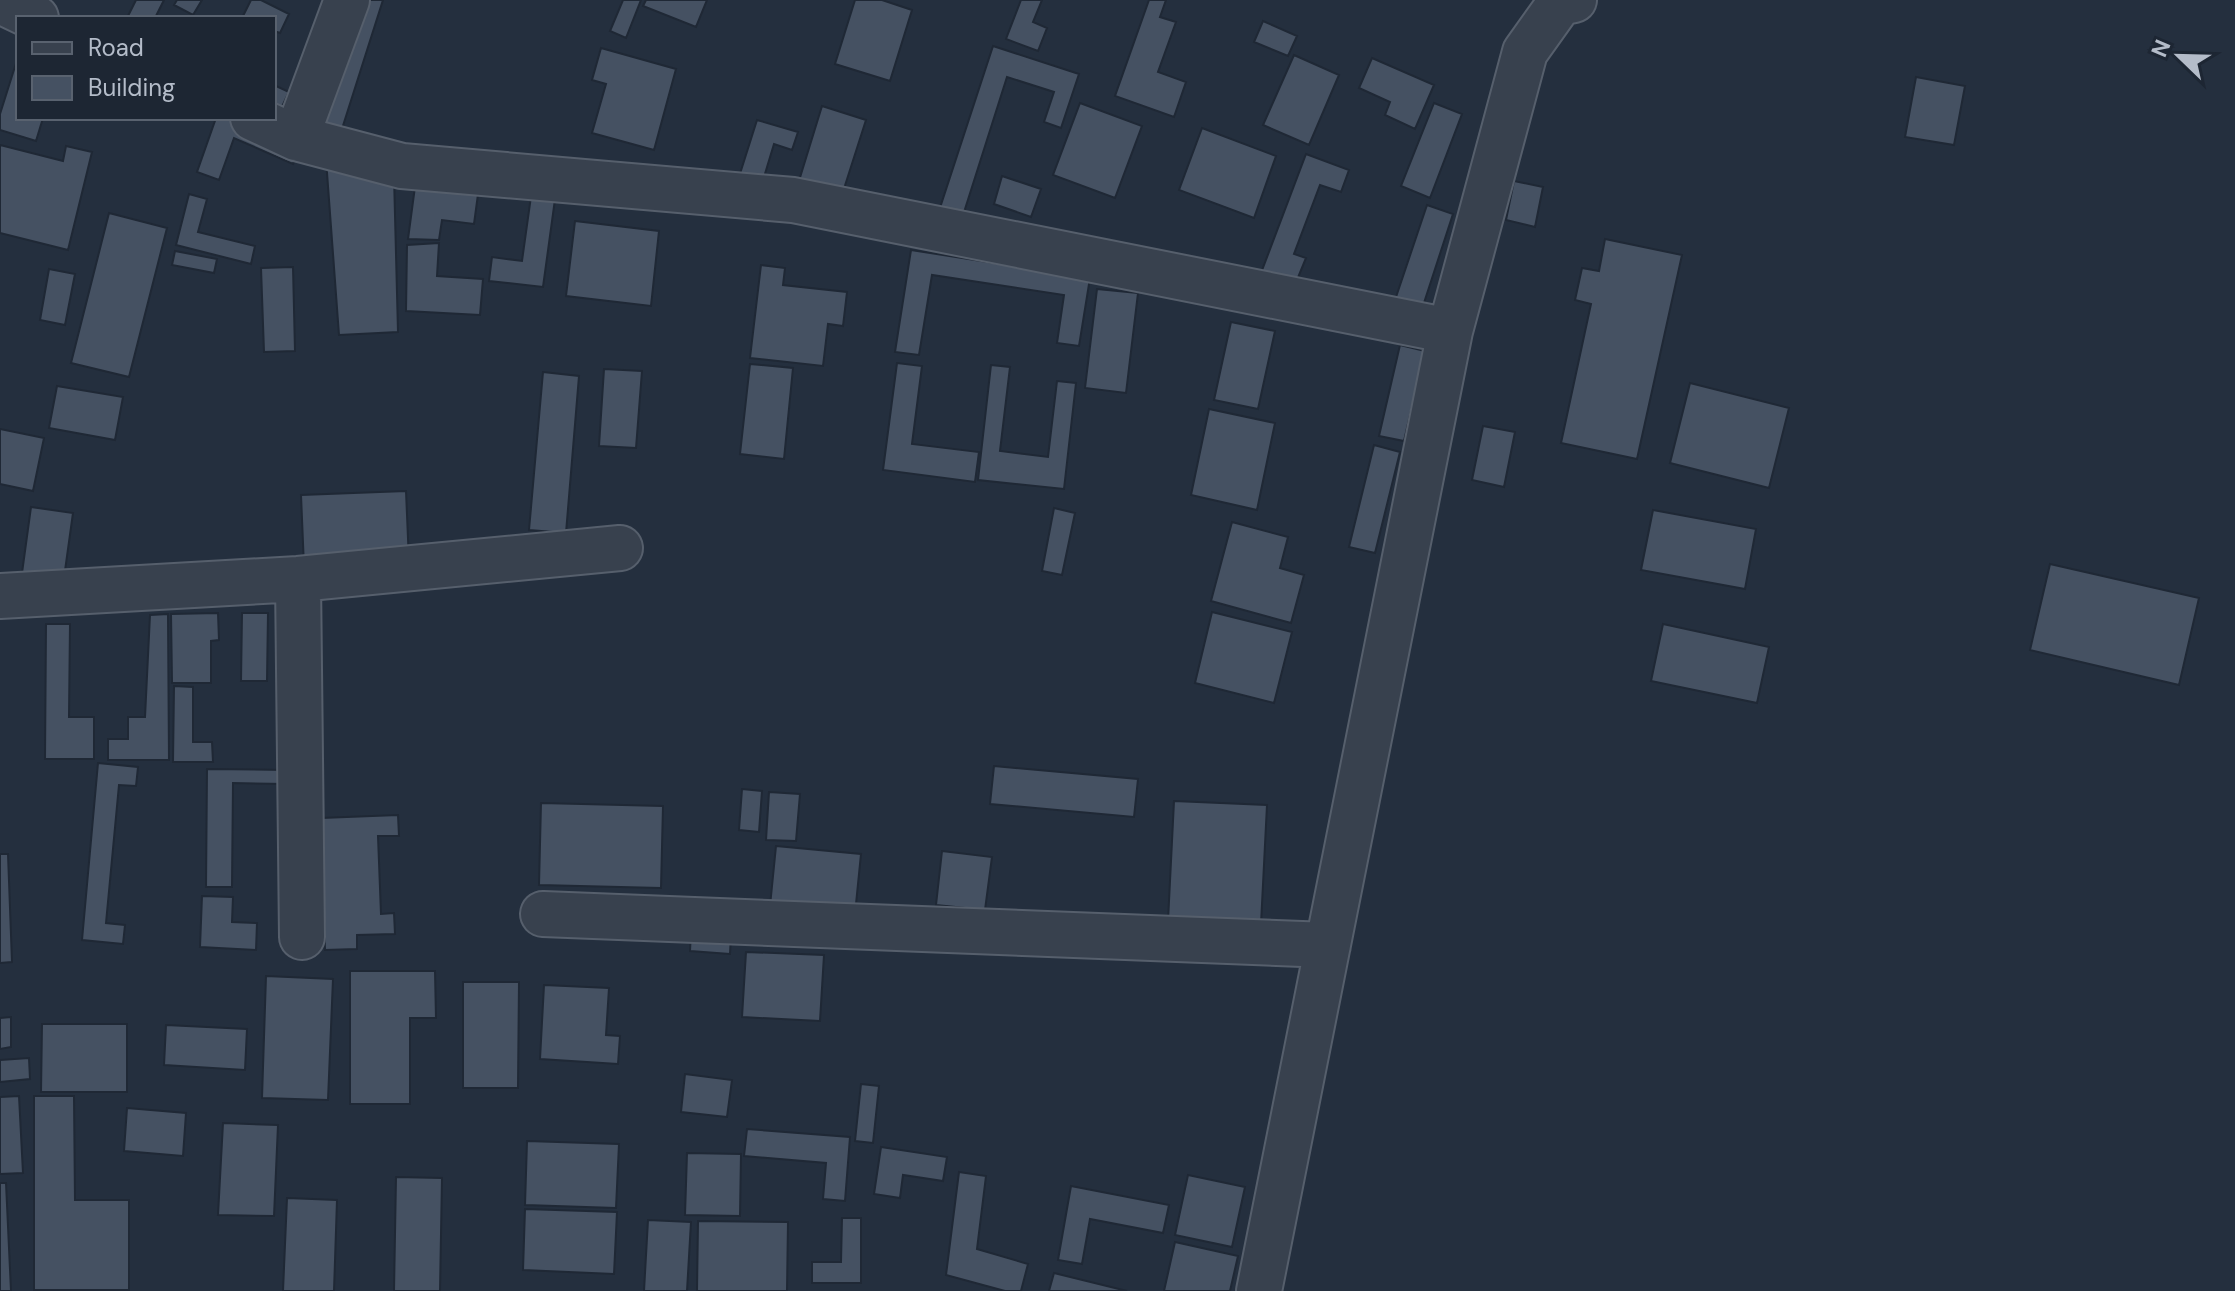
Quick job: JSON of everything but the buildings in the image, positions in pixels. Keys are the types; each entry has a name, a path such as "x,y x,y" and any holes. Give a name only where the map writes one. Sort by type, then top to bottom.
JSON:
{"street":[{"path":"296,138 347,0"},
{"path":"1259,1291 1450,331 1525,52 1560,3 1574,0"},
{"path":"0,1 32,16"},
{"path":"257,120 296,138 402,166 793,200 1450,331"},
{"path":"0,596 298,579 620,548"},
{"path":"298,579 302,937"},
{"path":"543,914 1328,945"}]}
